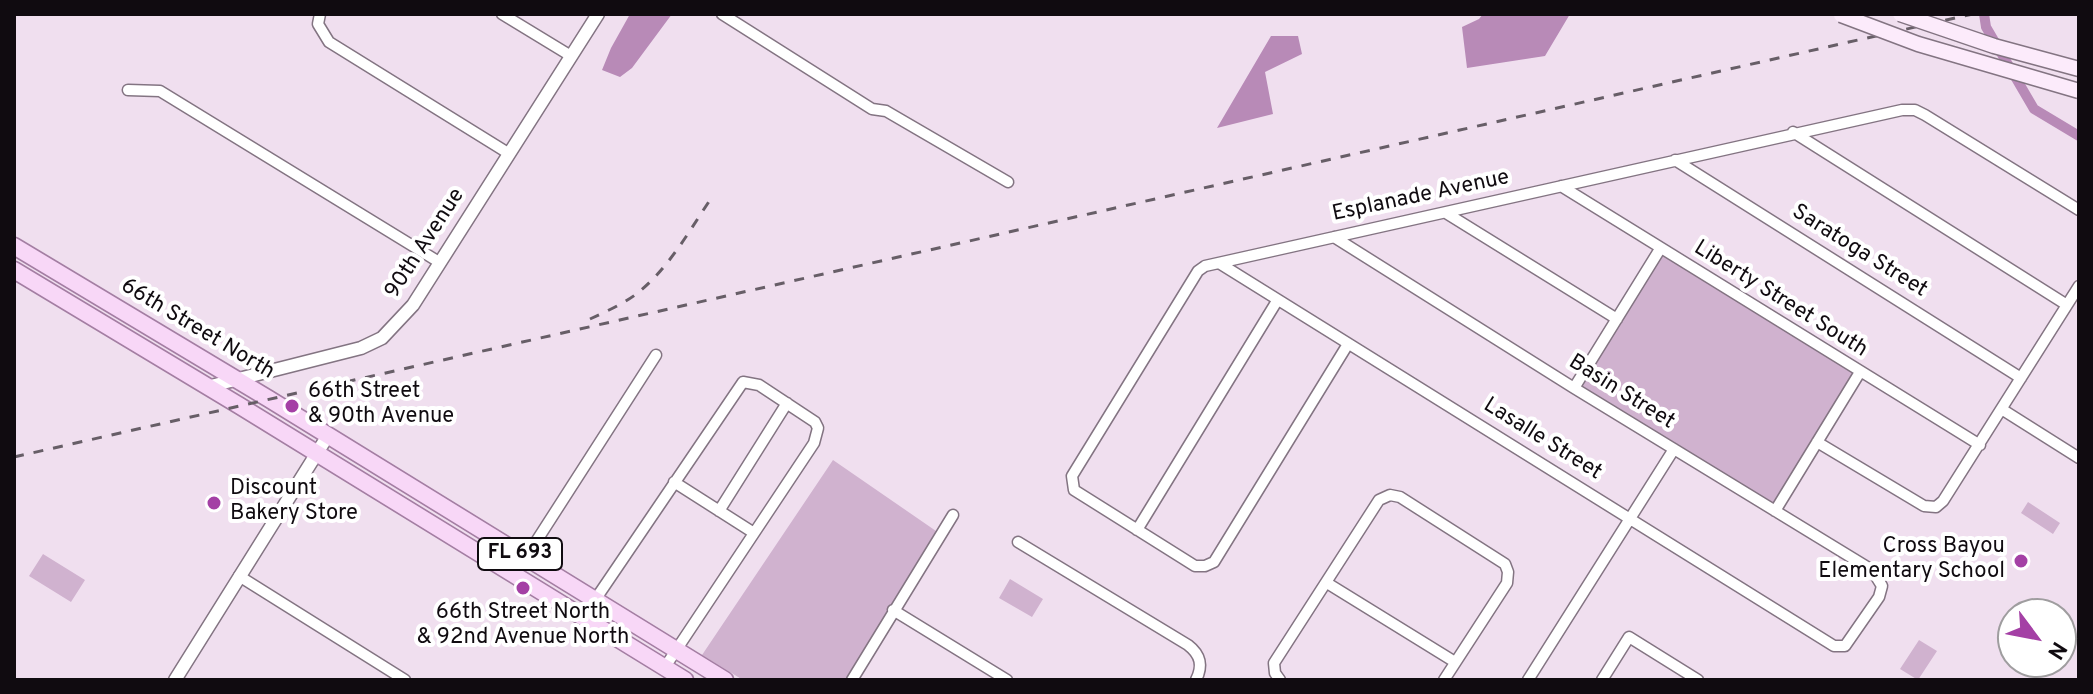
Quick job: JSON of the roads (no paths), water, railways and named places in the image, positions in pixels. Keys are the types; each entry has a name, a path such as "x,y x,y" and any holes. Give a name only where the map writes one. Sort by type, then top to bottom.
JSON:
{"main road":[{"path":"1900,14 1994,46 2079,69"},
{"path":"1841,15 1944,53 2079,91"},
{"name":"66th Street North","path":"14,246 235,378 725,680"},
{"name":"66th Street North","path":"14,270 685,680"},
{"path":"67,303 79,285"}],"street":[{"path":"320,14 318,24 329,42 508,153"},
{"path":"502,14 571,56"},
{"name":"90th Avenue","path":"207,387 361,348 382,338 413,305 598,14"},
{"path":"722,14 872,109 886,111 1008,182"},
{"path":"128,90 160,91 439,262"},
{"name":"Esplanade Avenue","path":"1137,530 1074,490 1072,476 1198,271 1205,266 1902,110 1915,110 2079,210"},
{"path":"1793,132 2067,305"},
{"name":"Saratoga Street","path":"1675,160 2021,378"},
{"name":"Liberty Street South","path":"1561,186 1980,445"},
{"path":"1446,213 1617,319"},
{"name":"Basin Street","path":"1334,237 1872,570 1882,586 1879,597 1845,646"},
{"path":"1574,388 1660,249"},
{"name":"Lasalle Street","path":"1219,263 1834,646 1845,646"},
{"path":"1817,442 1924,506 1936,507 2003,410 2079,286"},
{"path":"1277,301 1137,530 1195,566 1214,562 1348,344"},
{"path":"514,576 656,355"},
{"path":"1775,511 1860,372"},
{"path":"595,600 743,382 759,385 815,422 818,436 665,667"},
{"path":"719,511 787,403"},
{"path":"2003,410 2079,458"},
{"path":"176,680 327,437"},
{"path":"1528,680 1674,449"},
{"path":"674,482 754,533"},
{"path":"1277,676 1274,663 1379,500 1390,495 1400,497 1505,564 1508,572 1507,583 1444,680"},
{"path":"852,680 953,515"},
{"path":"1018,542 1188,645 1200,658 1201,667 1196,680"},
{"path":"239,576 405,680"},
{"path":"1327,583 1455,662"},
{"path":"893,610 1007,680"},
{"path":"1602,680 1629,637 1698,680"}],"waterway":[{"path":"1984,14 1986,27 2034,109 2079,136"}],"railway":[{"path":"14,457 1973,14"},
{"path":"590,319 624,302 647,285 677,249 712,197"}],"place":[{"name":"66th Street & 90th Avenue","path":"292,406"},
{"name":"Discount Bakery Store","path":"214,503"},
{"name":"Cross Bayou Elementary School","path":"2021,561"},
{"name":"66th Street North & 92nd Avenue North","path":"523,588"}]}
